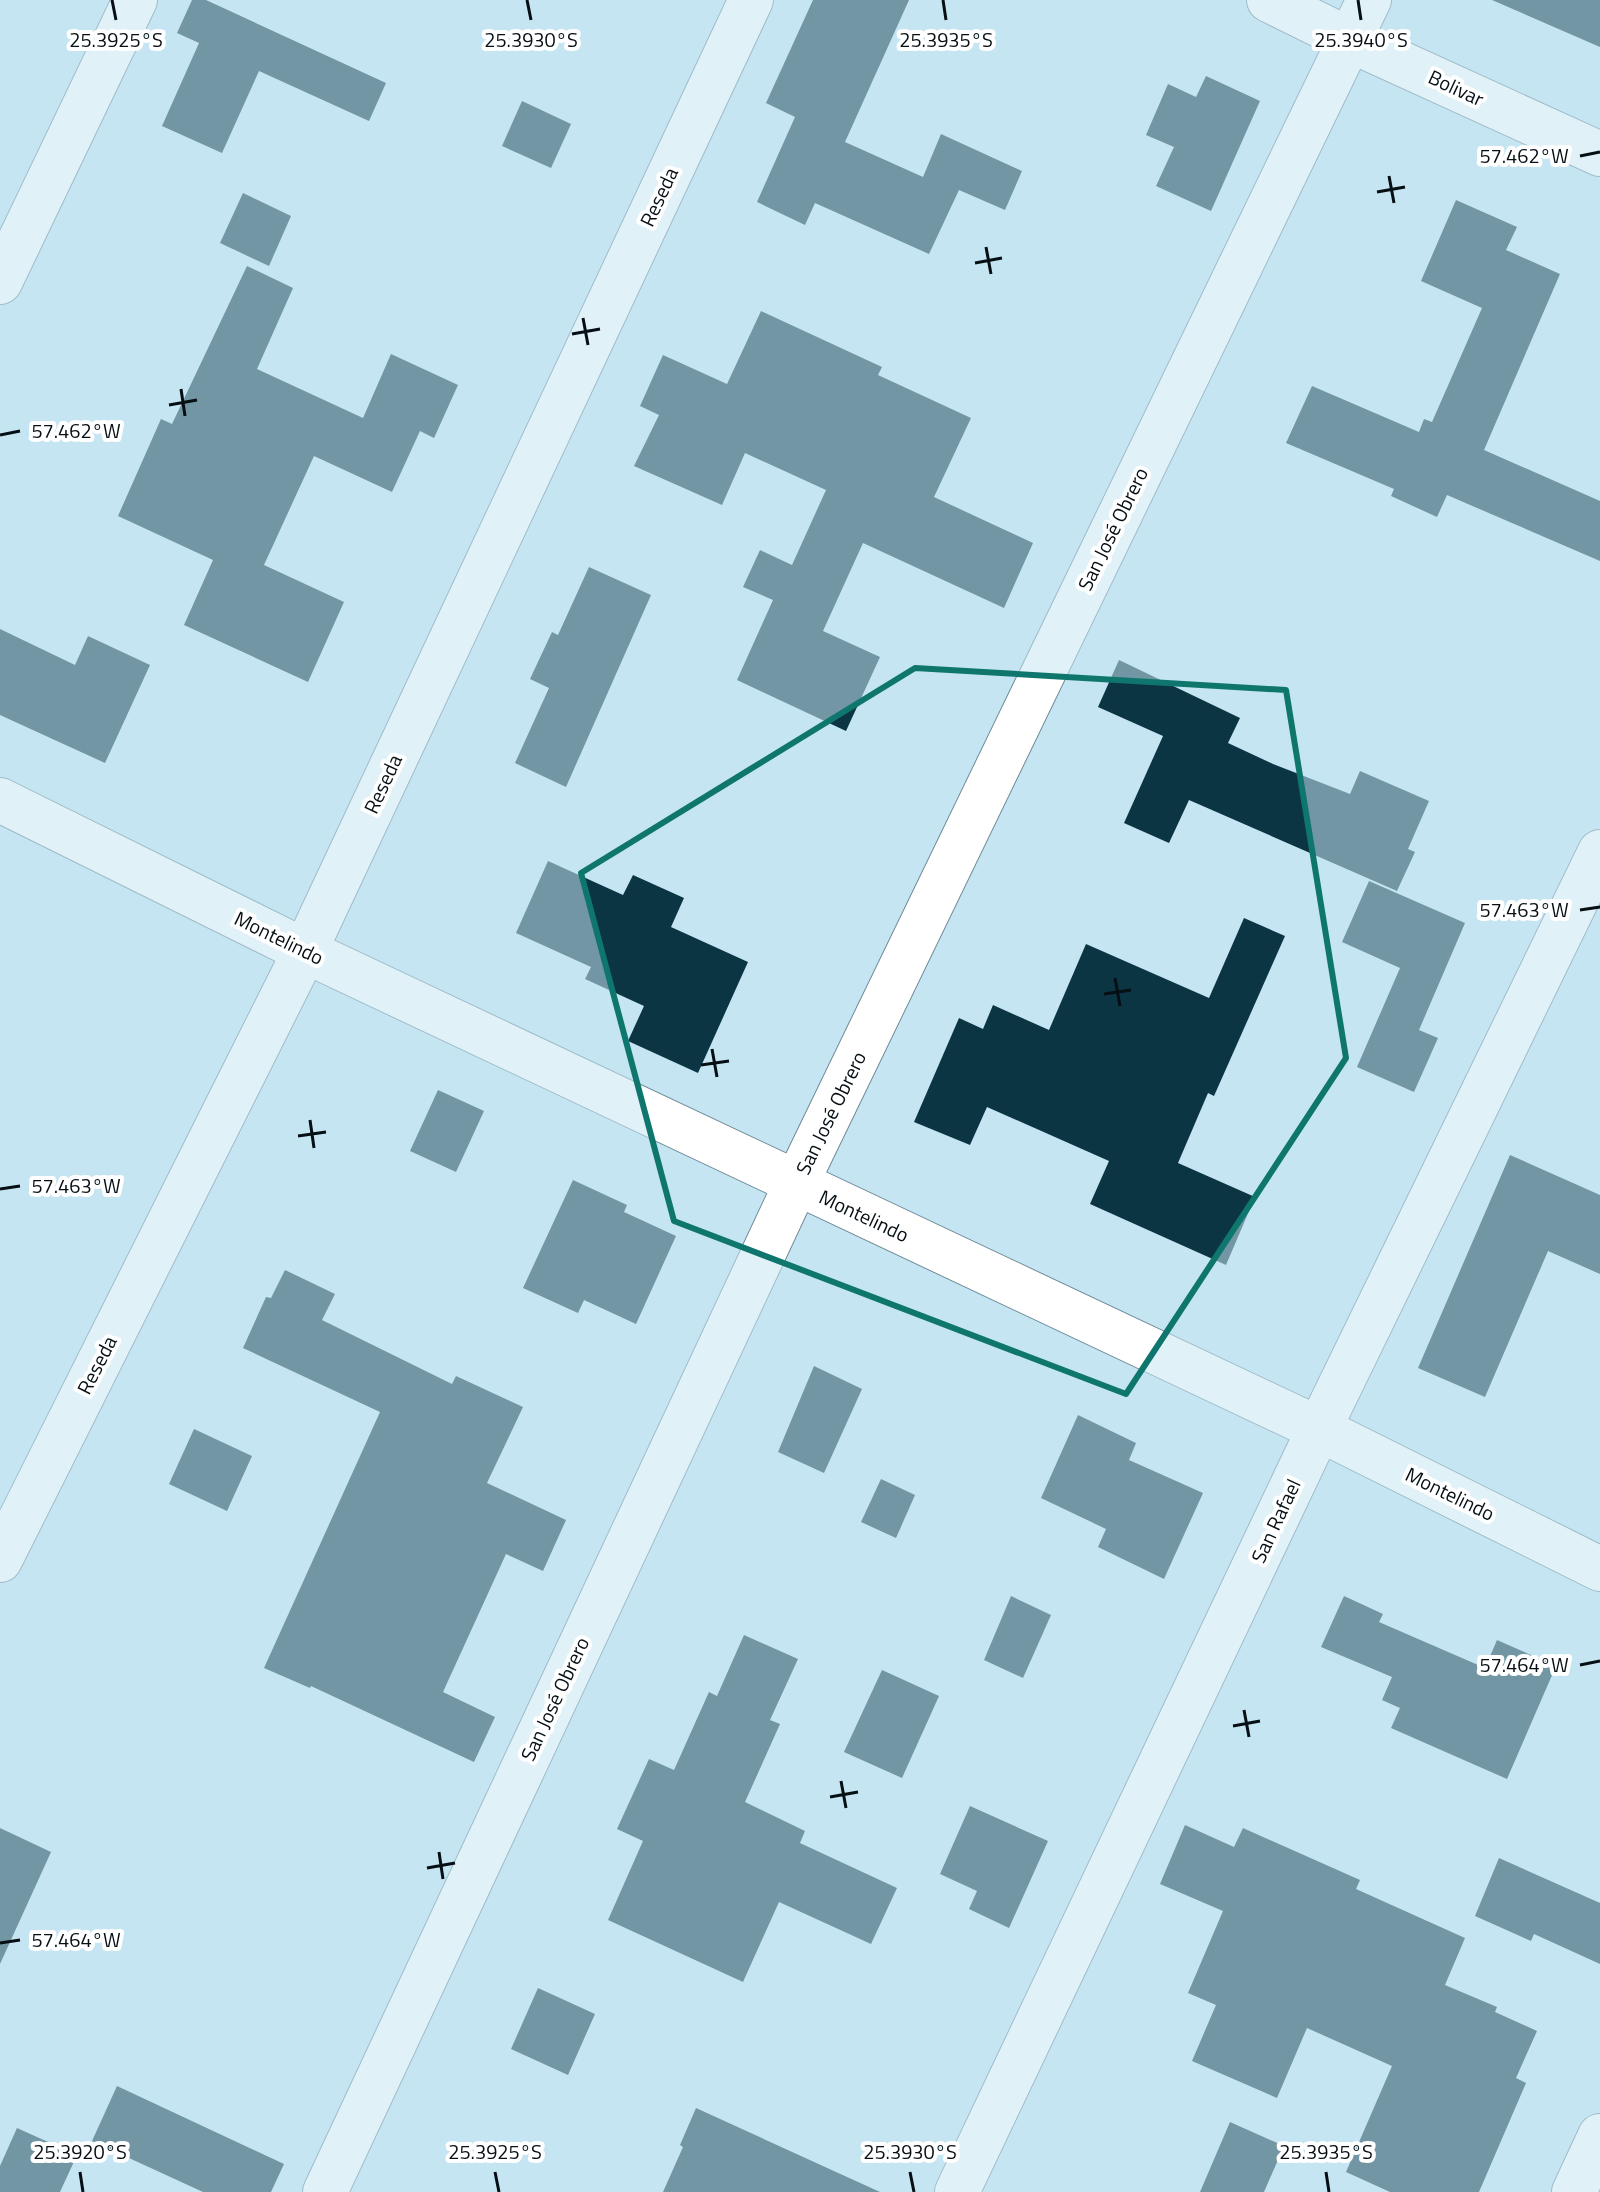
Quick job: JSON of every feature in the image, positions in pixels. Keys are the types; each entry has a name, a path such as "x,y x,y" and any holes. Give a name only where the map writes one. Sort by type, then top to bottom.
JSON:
{"street":[{"path":"0,282 135,0"},
{"name":"Reseda","path":"0,1560 305,951 751,0"},
{"name":"Bolivar","path":"1269,0 1600,154"},
{"name":"San José Obrero","path":"325,2192 796,1184 1369,0"},
{"name":"Montelindo","path":"0,800 305,951 1319,1429 1600,1569"},
{"name":"San Rafael","path":"957,2192 1319,1429 1600,852"},
{"path":"1574,2192 1600,2136"}],"highlighted area":[{"path":"915,668 1286,690 1346,1058 1126,1394 674,1221 581,873"}],"building":[{"path":"192,0 206,0 386,83 369,121 259,71 222,153 162,126 199,43 177,33"},
{"path":"813,0 909,0 845,142 923,177 941,134 1022,171 1005,210 959,190 929,254 815,203 805,225 757,202 795,117 766,103"},
{"path":"1492,0 1600,0 1600,47"},
{"path":"1206,76 1260,101 1211,211 1156,186 1174,147 1146,135 1168,84 1196,97"},
{"path":"522,101 571,124 551,168 502,146"},
{"path":"243,193 291,216 269,266 220,243"},
{"path":"1456,200 1517,227 1506,250 1560,274 1484,450 1600,501 1600,561 1447,495 1437,517 1391,496 1394,489 1286,443 1312,386 1419,432 1424,419 1432,422 1482,308 1421,281"},
{"path":"247,266 293,288 257,369 363,418 391,354 458,385 434,438 420,431 392,492 314,456 264,565 344,602 308,682 184,625 213,560 118,516 161,419 172,424"},
{"path":"761,311 882,367 878,375 971,418 934,497 1033,543 1004,608 863,543 823,631 880,657 846,731 737,680 773,600 743,587 760,550 792,565 826,490 745,453 722,505 634,466 659,415 640,406 663,355 727,384"},
{"path":"589,567 651,595 566,787 515,763 549,688 530,679 552,632 558,635"},
{"path":"0,629 75,665 88,636 150,665 105,763 0,715"},
{"path":"1119,660 1240,718 1228,743 1273,764 1350,794 1360,771 1429,801 1408,849 1415,852 1397,891 1189,800 1169,843 1124,823 1163,736 1098,707"},
{"path":"548,861 623,895 633,875 684,898 671,927 748,962 698,1073 628,1041 644,1006 585,979 591,967 516,933"},
{"path":"1369,881 1465,923 1419,1030 1438,1038 1414,1092 1357,1067 1400,968 1342,942"},
{"path":"1244,918 1285,936 1214,1096 1208,1093 1178,1163 1255,1197 1226,1265 1090,1204 1109,1161 987,1107 970,1145 914,1122 959,1018 983,1029 993,1005 1049,1030 1086,944 1209,998"},
{"path":"438,1090 484,1111 456,1172 410,1151"},
{"path":"1510,1155 1600,1195 1600,1274 1548,1251 1485,1397 1418,1368"},
{"path":"573,1180 627,1205 624,1212 676,1236 636,1324 584,1300 578,1313 523,1288"},
{"path":"285,1270 335,1294 322,1320 452,1384 456,1376 523,1407 487,1483 566,1520 543,1571 506,1554 443,1692 495,1717 474,1762 311,1686 264,1668 380,1412 243,1348 266,1297 271,1298"},
{"path":"814,1366 862,1389 824,1473 778,1452"},
{"path":"1078,1415 1136,1443 1129,1460 1203,1493 1164,1579 1098,1547 1106,1529 1041,1498"},
{"path":"194,1429 252,1456 227,1511 169,1484"},
{"path":"881,1479 915,1495 896,1538 861,1522"},
{"path":"1011,1596 1051,1615 1023,1678 984,1660"},
{"path":"1344,1596 1383,1614 1379,1622 1485,1668 1497,1640 1556,1666 1507,1779 1391,1728 1400,1708 1382,1700 1392,1677 1321,1647"},
{"path":"744,1635 798,1659 770,1720 780,1724 745,1802 805,1831 800,1843 897,1888 871,1944 779,1902 743,1982 608,1920 643,1841 617,1829 649,1759 674,1770 709,1692 717,1696"},
{"path":"882,1670 939,1696 902,1778 844,1752"},
{"path":"970,1806 1048,1841 1009,1928 969,1909 977,1891 940,1874"},
{"path":"1185,1825 1234,1847 1243,1828 1360,1880 1356,1889 1465,1938 1445,1985 1497,2007 1495,2012 1537,2031 1516,2078 1526,2083 1479,2192 1390,2192 1346,2172 1392,2066 1307,2028 1277,2098 1192,2061 1216,2005 1188,1993 1223,1911 1160,1884"},
{"path":"0,1828 51,1852 0,1964"},
{"path":"1499,1858 1600,1903 1600,1964 1534,1934 1531,1941 1475,1916"},
{"path":"538,1988 595,2014 568,2075 511,2049"},
{"path":"117,2086 284,2164 271,2192 203,2192 92,2141"},
{"path":"696,2108 880,2192 663,2192"},
{"path":"1230,2122 1284,2146 1264,2192 1200,2192"},
{"path":"17,2128 77,2155 60,2192 0,2192 0,2166"}]}
